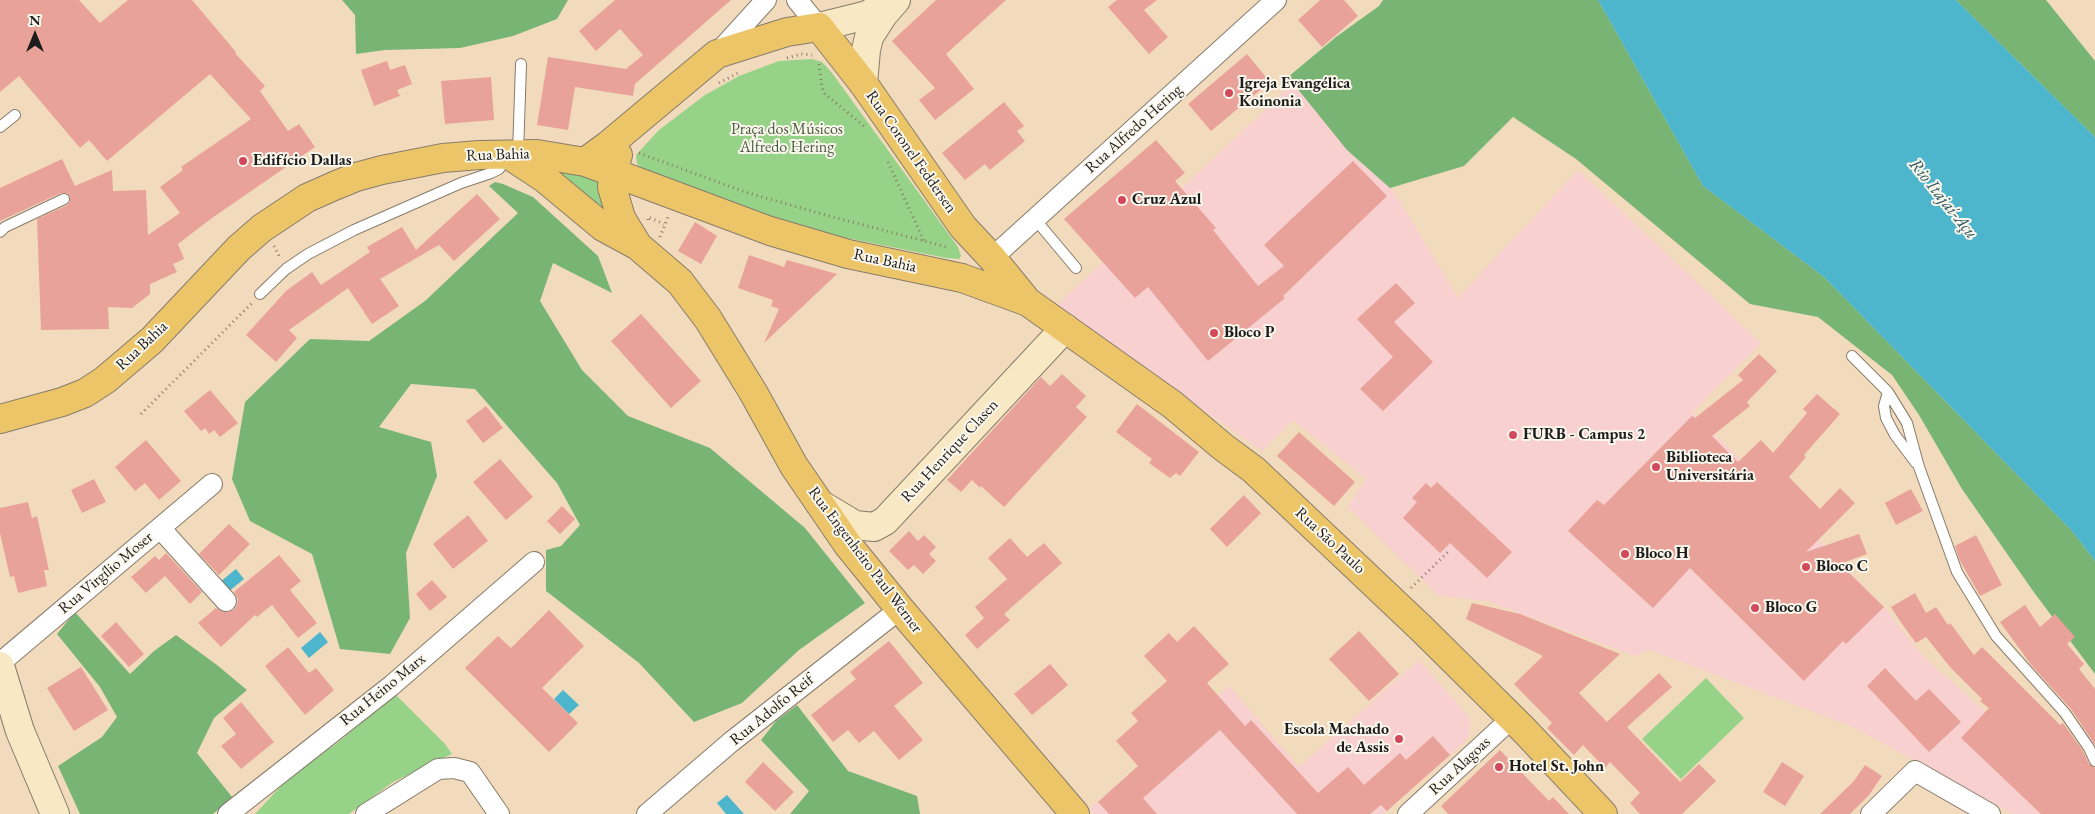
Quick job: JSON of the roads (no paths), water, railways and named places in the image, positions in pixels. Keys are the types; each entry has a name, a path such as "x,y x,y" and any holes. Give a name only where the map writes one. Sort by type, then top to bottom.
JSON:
{"main road":[{"path":"613,171 618,152 637,136 717,54 788,32 819,27"},
{"name":"Rua Coronel Feddersen","path":"819,27 864,83 963,226 1028,302"},
{"path":"585,162 608,146 637,136"},
{"name":"Rua Bahia","path":"0,420 85,393 105,380 152,340 239,248 262,228 307,198 356,177 406,164 479,155 545,155 585,162 800,241 848,254 962,278 1028,302"},
{"name":"Rua Engenheiro Paul Werner","path":"513,155 603,227 645,252 680,282 708,319 753,392 794,466 848,544 900,609 1075,814"},
{"name":"Rua Engenheiro Paul Werner","path":"613,171 612,187 621,218 645,252"},
{"name":"Rua São Paulo","path":"1028,302 1173,405 1254,470 1361,569 1512,718 1603,814"},
{"name":"Rua Bahia","path":"0,410 29,411"}],"street":[{"path":"717,54 766,0"},
{"name":"Rua Coronel Feddersen","path":"797,0 819,27"},
{"path":"819,27 867,15 895,0"},
{"path":"864,83 866,50 869,37 895,0"},
{"name":"Rua Alfredo Hering","path":"992,258 1276,0"},
{"name":"Rua Henrique Clasen","path":"820,504 855,526 874,527 885,521 1065,328"},
{"name":"Rua Virgílio Moser","path":"0,664 212,484"},
{"path":"160,528 226,601"},
{"name":"Rua Heino Marx","path":"238,811 391,686 534,562"},
{"name":"Rua Adolfo Reif","path":"647,814 731,742 900,609"},
{"path":"0,664 20,731 55,814"},
{"name":"Rua Alagoas","path":"1408,814 1512,718"},
{"path":"366,814 438,770 454,768 470,772 499,814"},
{"path":"1871,814 1915,771 1990,814"}],"lane":[{"path":"260,294 286,269 308,254 354,230 461,183 491,174 499,169 513,155 521,64"},
{"path":"0,126 15,115"},
{"path":"0,232 5,227 64,199"},
{"path":"1035,219 1076,268"},
{"path":"1852,356 1888,392 1907,423 1920,467 1957,572 1996,636 2066,713 2089,748 2095,761"},
{"path":"1888,392 1884,406 1886,418 1895,435 1920,467"}],"water":[{"name":"Rio Itajaí-Açu","path":"1598,0 1956,0 2095,137 2095,561 2072,531 1824,277 1703,186"},
{"path":"236,569 244,579 228,592 220,582"},
{"path":"320,632 328,642 309,658 301,648"},
{"path":"563,690 579,705 569,714 554,699"},
{"path":"727,795 744,814 726,814 717,803"}],"place":[{"name":"Igreja Evangélica Koinonia","path":"1229,93"},
{"name":"Edifício Dallas","path":"243,161"},
{"name":"Cruz Azul","path":"1122,200"},
{"name":"Bloco P","path":"1214,333"},
{"name":"FURB - Campus 2","path":"1513,435"},
{"name":"Biblioteca Universitária","path":"1656,467"},
{"name":"Bloco H","path":"1625,554"},
{"name":"Bloco C","path":"1806,567"},
{"name":"Bloco G","path":"1755,608"},
{"name":"Escola Machado de Assis","path":"1399,739"},
{"name":"Hotel St. John","path":"1499,767"}],"park label":[{"name":"Praça dos Músicos Alfredo Hering","path":"787,139"}]}
